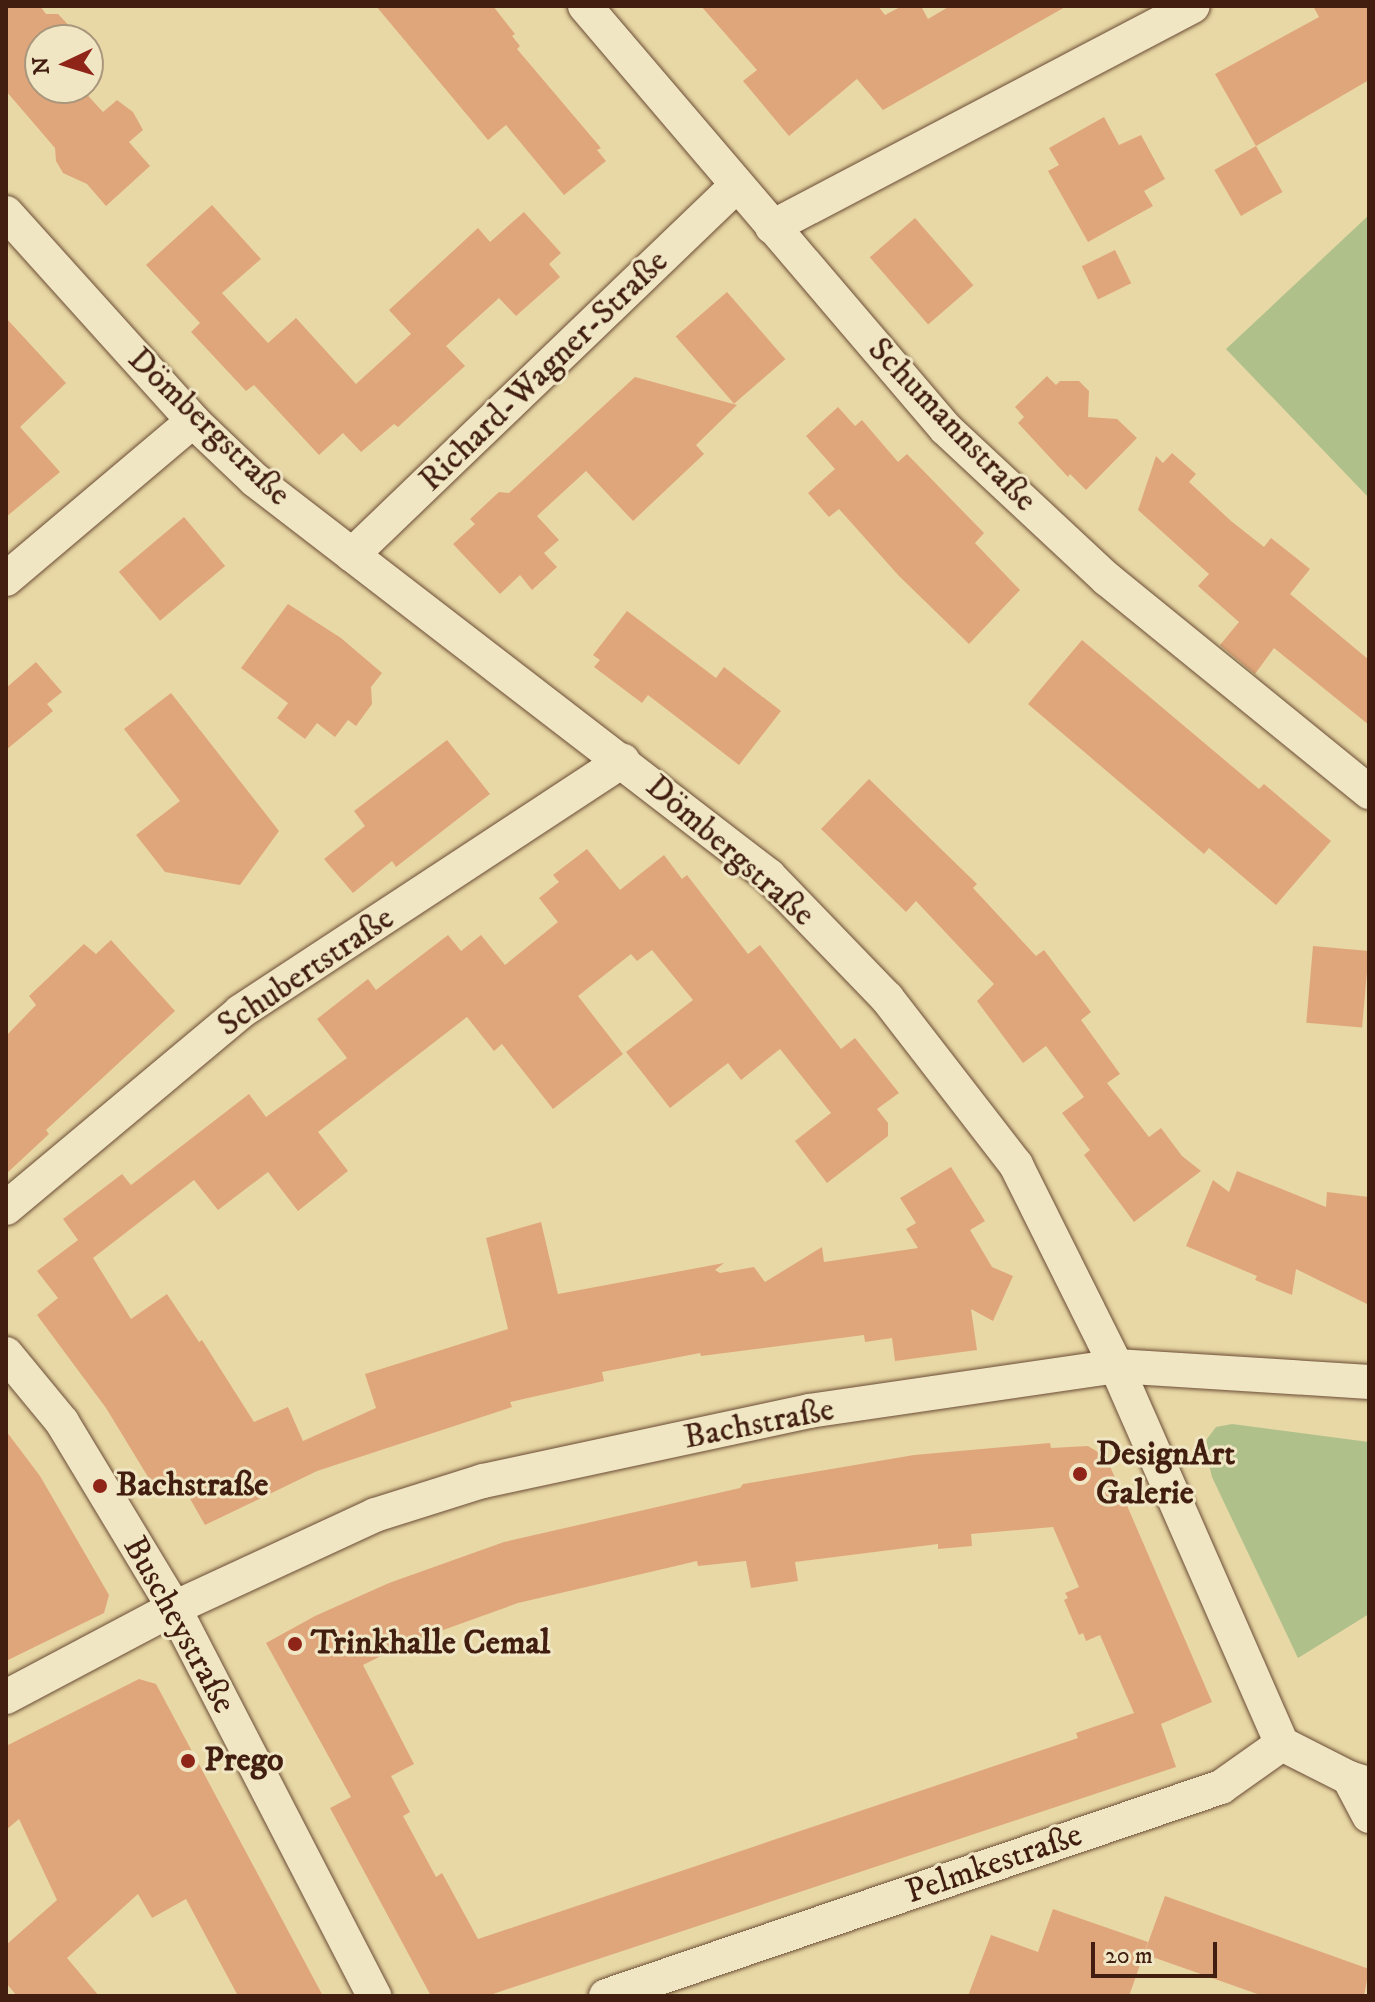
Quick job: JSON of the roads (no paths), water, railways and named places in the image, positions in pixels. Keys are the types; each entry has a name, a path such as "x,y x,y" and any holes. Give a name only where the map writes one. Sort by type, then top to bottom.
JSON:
{"street":[{"name":"Schumannstraße","path":"585,6 946,429 1107,579 1369,792"},
{"path":"772,227 1193,6"},
{"name":"Richard-Wagner-Straße","path":"352,555 736,186"},
{"name":"Dömbergstraße","path":"6,213 193,421 255,480 623,760 769,876 887,998 1016,1165 1116,1366 1282,1744"},
{"path":"6,579 193,421"},
{"name":"Schubertstraße","path":"6,1208 240,1012 623,760"},
{"name":"Buscheystraße","path":"6,1354 62,1422 174,1608 374,1996"},
{"name":"Bachstraße","path":"6,1697 174,1608 375,1515 483,1481 809,1411 1116,1366 1369,1382"},
{"path":"1282,1744 1359,1781 1369,1816"},
{"name":"Pelmkestraße","path":"606,1996 1221,1787 1282,1744"}],"place":[{"name":"DesignArt Galerie","path":"1080,1474"},
{"name":"Bachstraße","path":"100,1486"},
{"name":"Trinkhalle Cemal","path":"295,1644"},
{"name":"Prego","path":"188,1761"}]}
